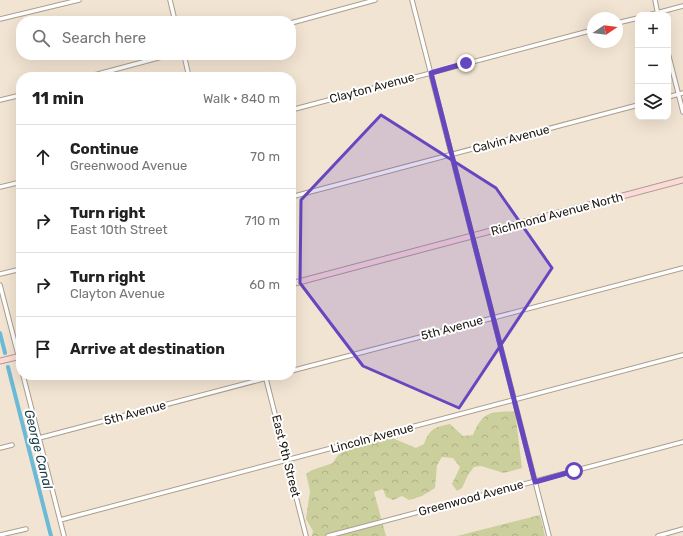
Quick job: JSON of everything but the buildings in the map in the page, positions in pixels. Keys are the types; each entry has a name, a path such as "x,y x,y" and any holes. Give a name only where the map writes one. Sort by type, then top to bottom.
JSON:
{"street":[{"path":"0,19 78,0"},
{"path":"170,0 174,16"},
{"path":"296,22 375,0"},
{"path":"412,0 549,536"},
{"path":"655,0 658,12"},
{"path":"664,12 683,6"},
{"path":"623,22 635,19"},
{"name":"Clayton Avenue","path":"296,109 587,32"},
{"path":"106,72 150,60"},
{"path":"185,60 189,72"},
{"path":"671,62 681,94 683,112"},
{"path":"671,96 681,94"},
{"path":"0,100 16,96"},
{"name":"Calvin Avenue","path":"296,196 635,106"},
{"name":"Richmond Avenue North","path":"296,283 683,180"},
{"path":"0,187 16,183"},
{"name":"5th Avenue","path":"296,371 683,268"},
{"path":"0,274 16,269"},
{"path":"0,285 16,342"},
{"name":"Lincoln Avenue","path":"60,520 683,355"},
{"path":"0,361 16,357"},
{"path":"24,380 64,536"},
{"name":"5th Avenue","path":"39,438 255,380"},
{"name":"East 9th Street","path":"267,380 306,536"},
{"name":"Greenwood Avenue","path":"328,536 683,442"},
{"path":"0,448 12,445"},
{"path":"0,535 26,529"},
{"path":"658,536 683,529"}],"highlighted area":[{"path":"381,115 496,188 552,268 459,408 363,366 300,283 301,200"}],"green space":[{"path":"515,411 522,468 504,473 481,466 474,467 468,475 462,488 457,491 452,484 460,467 453,458 442,457 437,465 435,488 422,496 409,500 402,496 393,500 386,497 383,489 374,492 386,536 312,536 313,531 306,519 310,491 306,474 312,470 333,463 338,455 350,447 378,442 390,437 416,448 424,444 428,435 440,426 450,424 463,436 473,435 479,422 489,414 494,412"},
{"path":"540,515 545,536 457,536"}],"waterway":[{"name":"George Canal","path":"0,333 5,353"},
{"name":"George Canal","path":"8,367 51,536"}],"route":[{"path":"466,63 431,73 535,482 574,471"}]}
